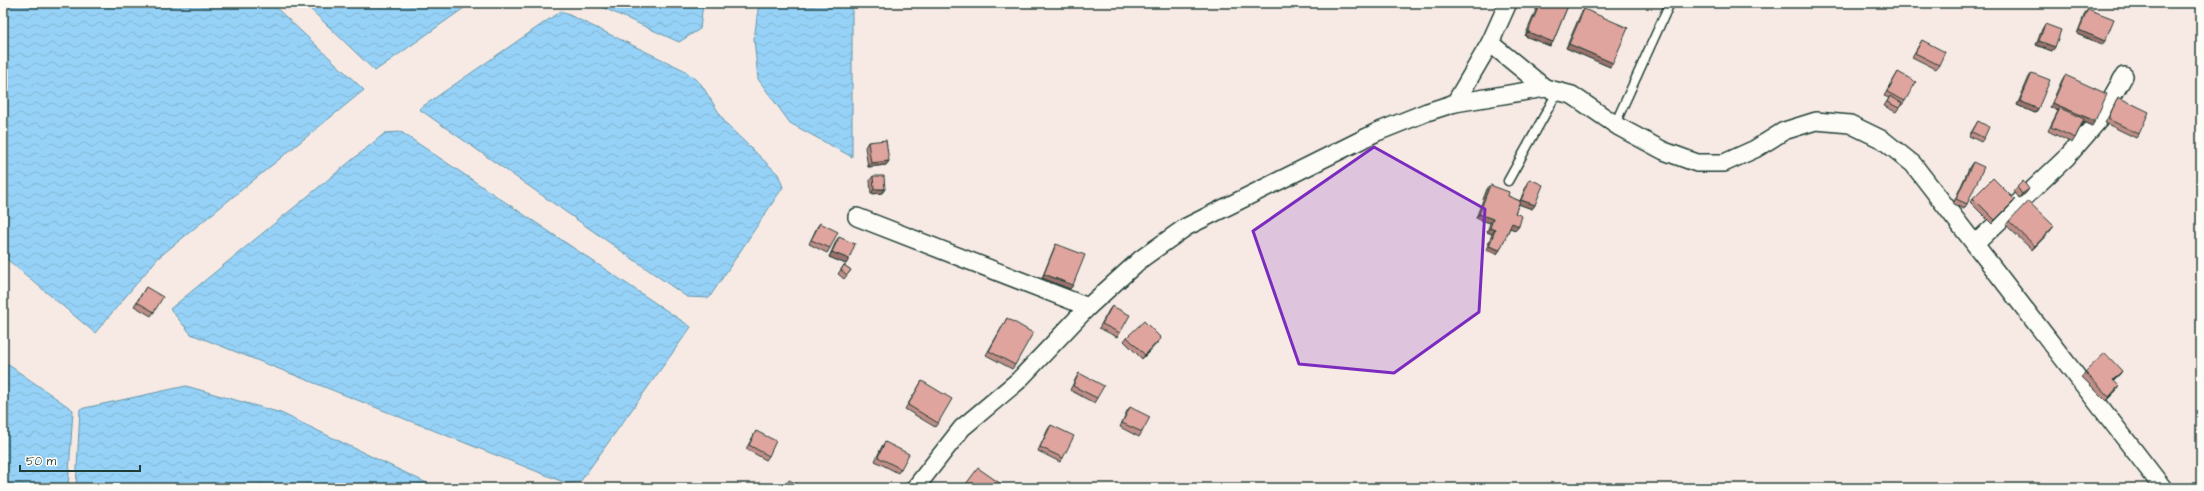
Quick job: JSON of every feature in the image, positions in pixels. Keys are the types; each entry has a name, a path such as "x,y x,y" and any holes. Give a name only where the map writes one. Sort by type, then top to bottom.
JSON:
{"street":[{"path":"1455,103 1490,43 1508,3"},
{"path":"1490,43 1552,89 1572,95 1615,124 1664,151 1697,163 1724,163 1755,149 1784,131 1816,121 1850,124 1883,140 1913,164 1976,243 2163,488"},
{"path":"1976,243 2067,157 2099,120 2124,76"},
{"path":"915,488 962,428 1018,381 1088,307 1141,259 1186,227 1377,132 1455,103 1552,89"},
{"path":"856,217 1088,307"}],"lane":[{"path":"1615,124 1670,3"},
{"path":"1508,181 1552,89"}],"highlighted area":[{"path":"1374,147 1485,209 1479,312 1394,373 1299,364 1253,231"}],"water":[{"path":"9,3 271,3 364,90 158,258 95,333 3,256 3,16"},
{"path":"304,3 471,3 375,71"},
{"path":"593,3 703,3 700,29 679,42"},
{"path":"759,3 852,3 852,157 790,123 758,79 754,39"},
{"path":"561,11 684,70 701,84 726,124 778,174 783,187 709,298 687,297 419,109"},
{"path":"401,132 691,327 580,482 566,483 191,334 170,309 385,133"},
{"path":"3,361 73,410 68,488 3,488"},
{"path":"186,386 281,413 437,488 76,488 80,409"}],"building":[{"path":"1540,3 1569,3 1553,42 1528,32"},
{"path":"1584,9 1628,28 1613,63 1569,44"},
{"path":"2088,9 2114,19 2105,41 2079,30"},
{"path":"2045,24 2061,30 2055,47 2039,41"},
{"path":"1922,40 1945,52 1939,65 1915,53"},
{"path":"1898,72 1916,82 1905,101 1887,92"},
{"path":"2032,73 2050,80 2038,109 2020,101"},
{"path":"2065,75 2107,94 2095,121 2053,103"},
{"path":"1890,96 1902,103 1899,108 1887,102"},
{"path":"2118,97 2149,112 2139,134 2108,119"},
{"path":"2060,108 2084,119 2075,138 2051,127"},
{"path":"1978,121 1989,127 1984,138 1972,132"},
{"path":"886,140 889,161 871,163 868,142"},
{"path":"1973,162 1984,167 1967,204 1956,199"},
{"path":"873,176 884,176 885,189 874,189"},
{"path":"1993,178 2015,200 1995,220 1973,198"},
{"path":"1530,179 1543,185 1535,205 1521,200"},
{"path":"2023,181 2029,189 2022,194 2017,187"},
{"path":"1490,185 1509,192 1508,196 1520,201 1515,213 1522,216 1519,226 1512,223 1500,250 1489,246 1495,230 1490,228 1493,219 1479,214"},
{"path":"2028,201 2054,226 2035,246 2009,221"},
{"path":"820,223 838,232 830,248 811,240"},
{"path":"839,237 855,244 849,259 832,252"},
{"path":"1056,244 1085,255 1073,285 1044,274"},
{"path":"844,265 851,270 847,275 841,270"},
{"path":"146,287 163,297 154,312 137,302"},
{"path":"1112,306 1130,315 1120,333 1102,324"},
{"path":"1007,318 1033,333 1015,365 989,351"},
{"path":"1144,321 1161,338 1145,355 1127,337"},
{"path":"2105,353 2122,371 2113,380 2119,386 2109,397 2085,372"},
{"path":"1079,373 1104,386 1097,398 1073,386"},
{"path":"922,381 952,399 938,423 908,405"},
{"path":"1130,407 1150,417 1142,432 1122,423"},
{"path":"1051,425 1074,436 1063,458 1040,447"},
{"path":"756,431 776,441 769,456 749,445"},
{"path":"885,442 909,454 901,469 878,457"},
{"path":"978,468 1001,484 998,488 963,488"},
{"path":"789,480 806,488 785,488"}]}
